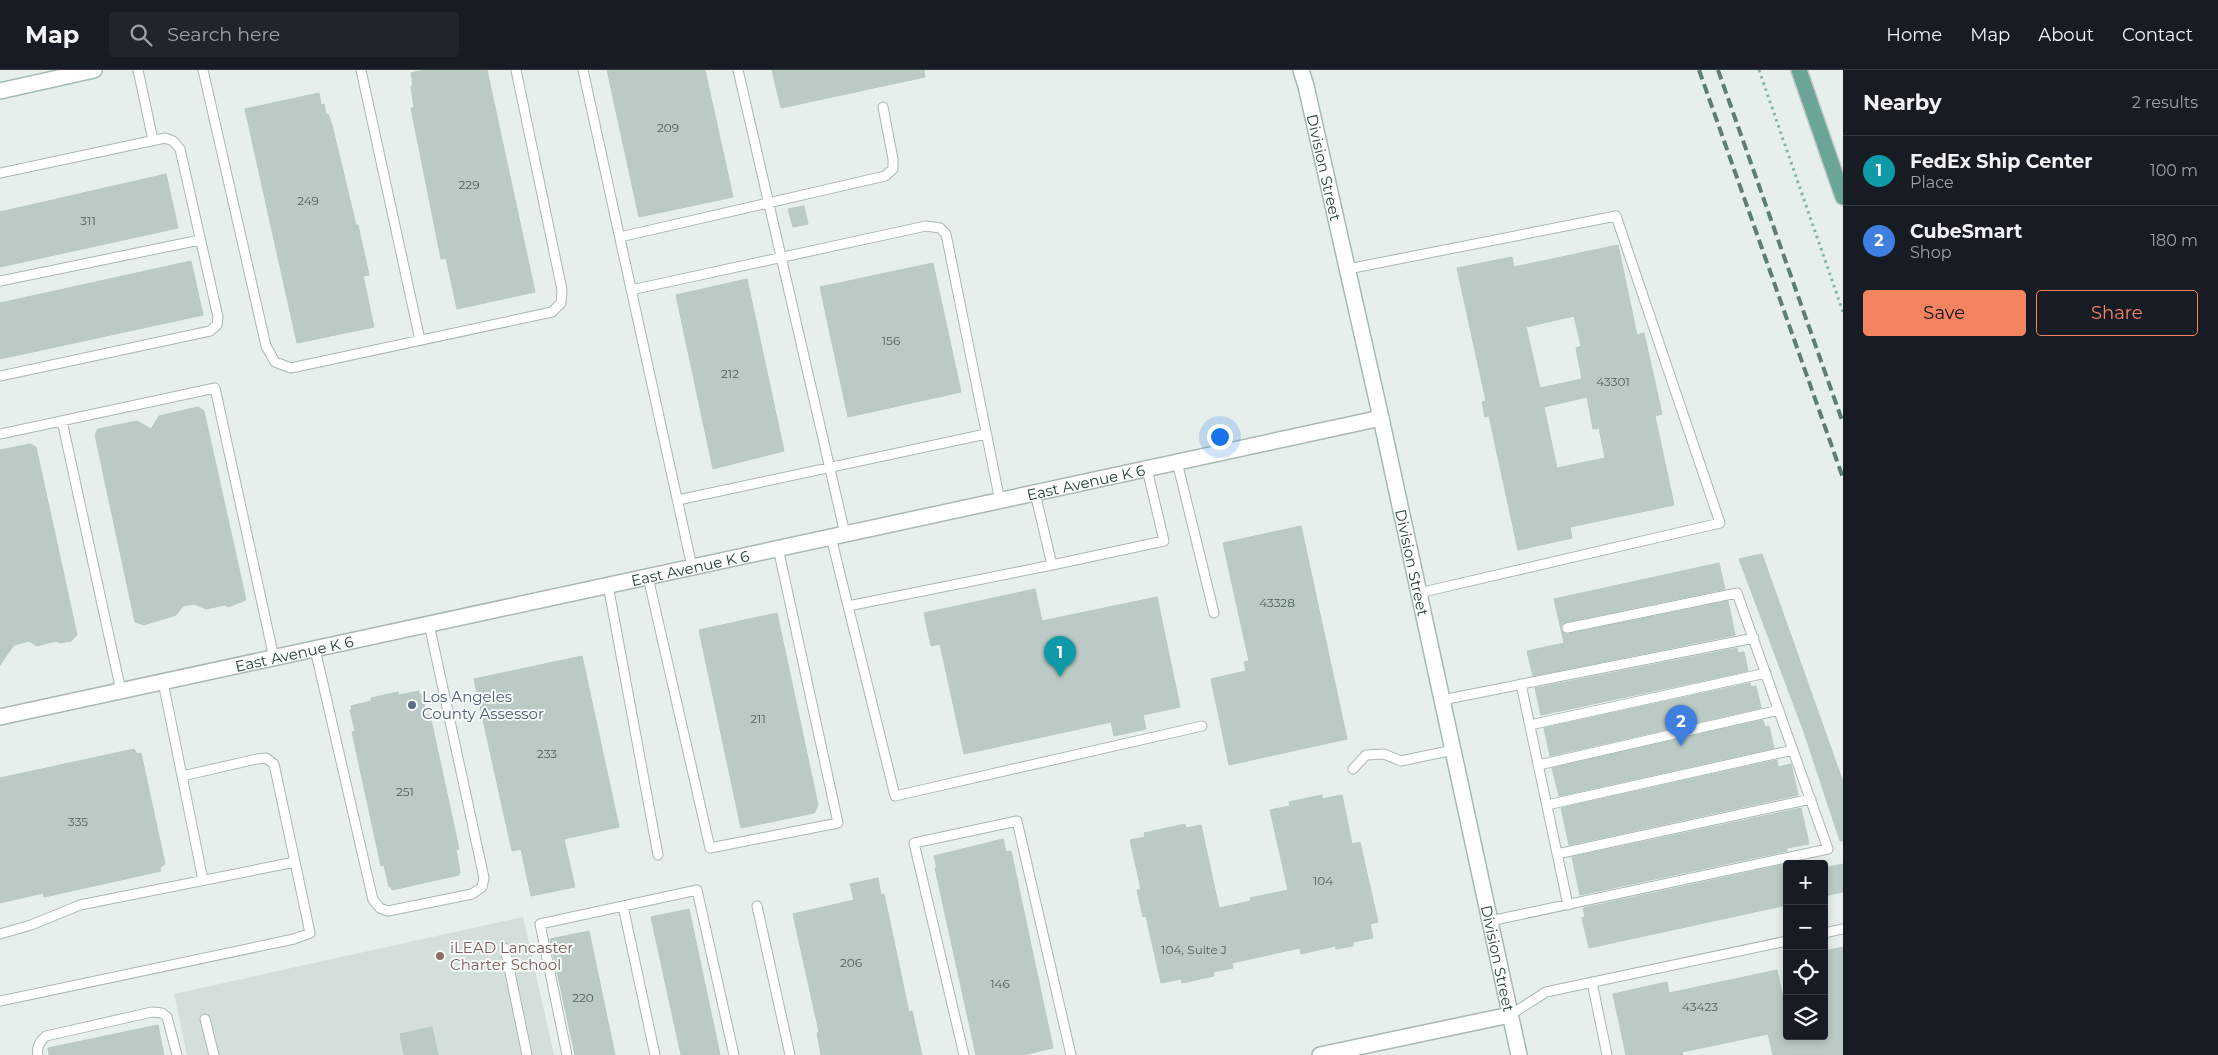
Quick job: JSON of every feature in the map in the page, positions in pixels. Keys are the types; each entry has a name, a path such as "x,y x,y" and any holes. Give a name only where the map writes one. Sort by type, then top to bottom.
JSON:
{"main road":[{"path":"1799,70 1843,196"}],"street":[{"path":"0,91 94,70"},
{"name":"Division Street","path":"1301,70 1381,418 1519,1055"},
{"name":"East Avenue K 6","path":"0,717 1381,418"},
{"path":"1320,1055 1510,1015"}],"lane":[{"path":"138,70 153,140"},
{"path":"203,70 266,346 275,362 291,368 552,312 561,303 562,290 516,70"},
{"path":"361,70 420,340"},
{"path":"583,70 692,567"},
{"path":"738,70 829,466 848,606 895,796 1202,726"},
{"path":"620,237 885,176 893,169 893,159 883,107"},
{"path":"0,173 153,140 165,138 173,140 180,149 218,317 217,325 210,331 0,376"},
{"path":"1348,269 1616,216 1720,523 1419,593"},
{"path":"631,290 926,226 940,228 946,234 1000,501"},
{"path":"0,281 200,240"},
{"path":"0,434 214,388 274,658"},
{"path":"62,421 121,691"},
{"path":"678,500 829,466 986,434"},
{"path":"1177,462 1214,613"},
{"path":"848,606 1164,541 1147,469"},
{"path":"1035,493 1052,565"},
{"path":"648,577 710,848 838,823 778,548"},
{"path":"608,585 658,855"},
{"path":"1490,921 1828,849 1737,592 1567,628"},
{"path":"315,649 373,900 380,908 388,911 472,894 482,887 484,878 429,624"},
{"path":"1442,700 1754,638"},
{"path":"1530,725 1766,673"},
{"path":"163,682 203,880"},
{"path":"1521,684 1568,905"},
{"path":"1539,765 1779,710"},
{"path":"1353,769 1366,755 1384,754 1401,760 1453,750"},
{"path":"1547,805 1793,750"},
{"path":"0,1001 294,939 310,933 274,764 266,758 182,776"},
{"path":"1557,854 1810,799"},
{"path":"964,1055 914,843 1017,821 1071,1055"},
{"path":"0,934 31,925 80,905 295,862"},
{"path":"567,1055 540,924 697,890 734,1055"},
{"path":"623,906 655,1055"},
{"path":"757,906 790,1055"},
{"path":"1828,931 1843,929"},
{"path":"1510,1015 1546,992 1783,941"},
{"path":"505,948 527,1055"},
{"path":"1592,982 1608,1055"},
{"path":"38,1055 37,1050 40,1041 46,1036 152,1012 162,1013 167,1017 177,1055"},
{"path":"205,1019 214,1055"}],"path":[{"path":"1759,70 1843,312"}],"shaded area":[{"name":"iLEAD Lancaster Charter School","path":"523,917 554,1055 187,1055 174,994"}],"building":[{"path":"424,70 487,70 535,292 457,309 446,258 441,259 411,108 414,108 411,73"},
{"path":"607,70 705,70 733,197 639,217"},
{"path":"772,70 924,70 925,77 781,108"},
{"path":"319,93 321,105 324,104 326,115 328,114 332,125 356,225 358,225 369,275 363,276 374,327 297,343 245,109"},
{"path":"166,174 178,228 0,267 0,212"},
{"path":"804,206 808,224 793,227 788,209"},
{"path":"1618,245 1637,335 1644,333 1662,414 1655,416 1674,505 1570,527 1572,538 1518,550 1489,416 1485,417 1482,402 1486,401 1457,268 1512,257 1514,267","holes":["1574,316 1581,346 1576,348 1582,379 1540,388 1526,327","1587,397 1593,429 1599,428 1605,458 1557,468 1544,407"]},
{"path":"191,261 203,315 0,359 0,303"},
{"path":"933,263 961,392 848,417 820,287"},
{"path":"747,279 784,451 713,469 676,295"},
{"path":"198,407 204,411 246,600 228,607 225,605 206,609 194,604 183,606 176,615 144,625 135,622 95,435 98,429 137,421 151,429 159,416"},
{"path":"30,444 36,447 77,635 71,641 60,643 56,641 37,646 29,641 14,645 0,665 0,450"},
{"path":"1301,526 1347,739 1229,765 1211,679 1246,671 1244,662 1249,661 1223,543"},
{"path":"1762,554 1843,782 1843,841 1840,841 1804,732 1739,559"},
{"path":"1719,563 1725,589 1566,622 1561,626 1561,630 1554,599"},
{"path":"1035,589 1042,621 1157,597 1180,707 1143,715 1146,729 1114,736 1111,722 964,754 940,644 931,646 924,613"},
{"path":"1728,601 1735,635 1533,676 1527,651 1564,643 1561,630 1568,634"},
{"path":"777,613 818,805 814,813 741,828 699,630"},
{"path":"1737,648 1738,653 1744,652 1748,671 1541,715 1535,688"},
{"path":"582,656 619,827 564,839 575,887 531,896 521,849 512,851 474,679"},
{"path":"1750,683 1751,687 1756,686 1761,708 1550,756 1544,728"},
{"path":"419,691 419,694 422,694 426,715 430,715 459,849 456,850 460,872 459,875 392,890 389,887 384,865 381,866 352,732 355,731 350,710 352,709 351,706 371,701 371,698 398,692 399,695"},
{"path":"1763,720 1765,727 1769,726 1774,748 1559,796 1552,768"},
{"path":"134,749 137,754 141,753 165,864 160,868 161,871 44,897 43,893 0,903 0,778"},
{"path":"1777,760 1778,767 1791,764 1798,795 1569,845 1561,808"},
{"path":"1322,795 1322,799 1342,795 1352,844 1360,842 1378,922 1370,924 1373,938 1353,942 1353,946 1336,949 1335,946 1301,954 1300,948 1232,963 1233,968 1213,972 1214,976 1182,983 1181,979 1161,983 1146,916 1143,917 1137,890 1141,889 1130,840 1145,837 1144,833 1185,824 1186,828 1201,825 1219,908 1251,901 1250,898 1288,890 1270,810 1290,806 1289,802"},
{"path":"1801,808 1809,844 1787,848 1787,851 1580,895 1572,857"},
{"path":"1003,839 1006,852 1011,851 1053,1048 1023,1055 976,1055 934,856"},
{"path":"1843,864 1843,892 1828,895 1828,867"},
{"path":"1783,865 1783,906 1589,948 1582,918 1585,917 1583,908"},
{"path":"878,878 881,895 884,894 909,1012 912,1011 922,1055 821,1055 817,1033 819,1032 793,914 854,900 850,884"},
{"path":"689,909 720,1055 681,1055 651,917"},
{"path":"589,931 615,1055 575,1055 550,939"},
{"path":"1843,947 1843,1055 1773,1055 1768,1034 1682,1052 1683,1055 1626,1055 1613,994 1667,982 1669,993 1777,970 1783,997 1783,1040 1828,1040 1828,950"},
{"path":"158,1025 164,1055 49,1055 48,1048"},
{"path":"432,1027 438,1055 404,1055 400,1034"}],"railway":[{"path":"1699,70 1843,478"},
{"path":"1718,70 1843,423"}],"place":[{"name":"FedEx Ship Center","path":"1060,677"},
{"name":"Los Angeles County Assessor","path":"412,705"},
{"name":"CubeSmart","path":"1681,746"},
{"name":"iLEAD Lancaster Charter School","path":"440,956"}]}
